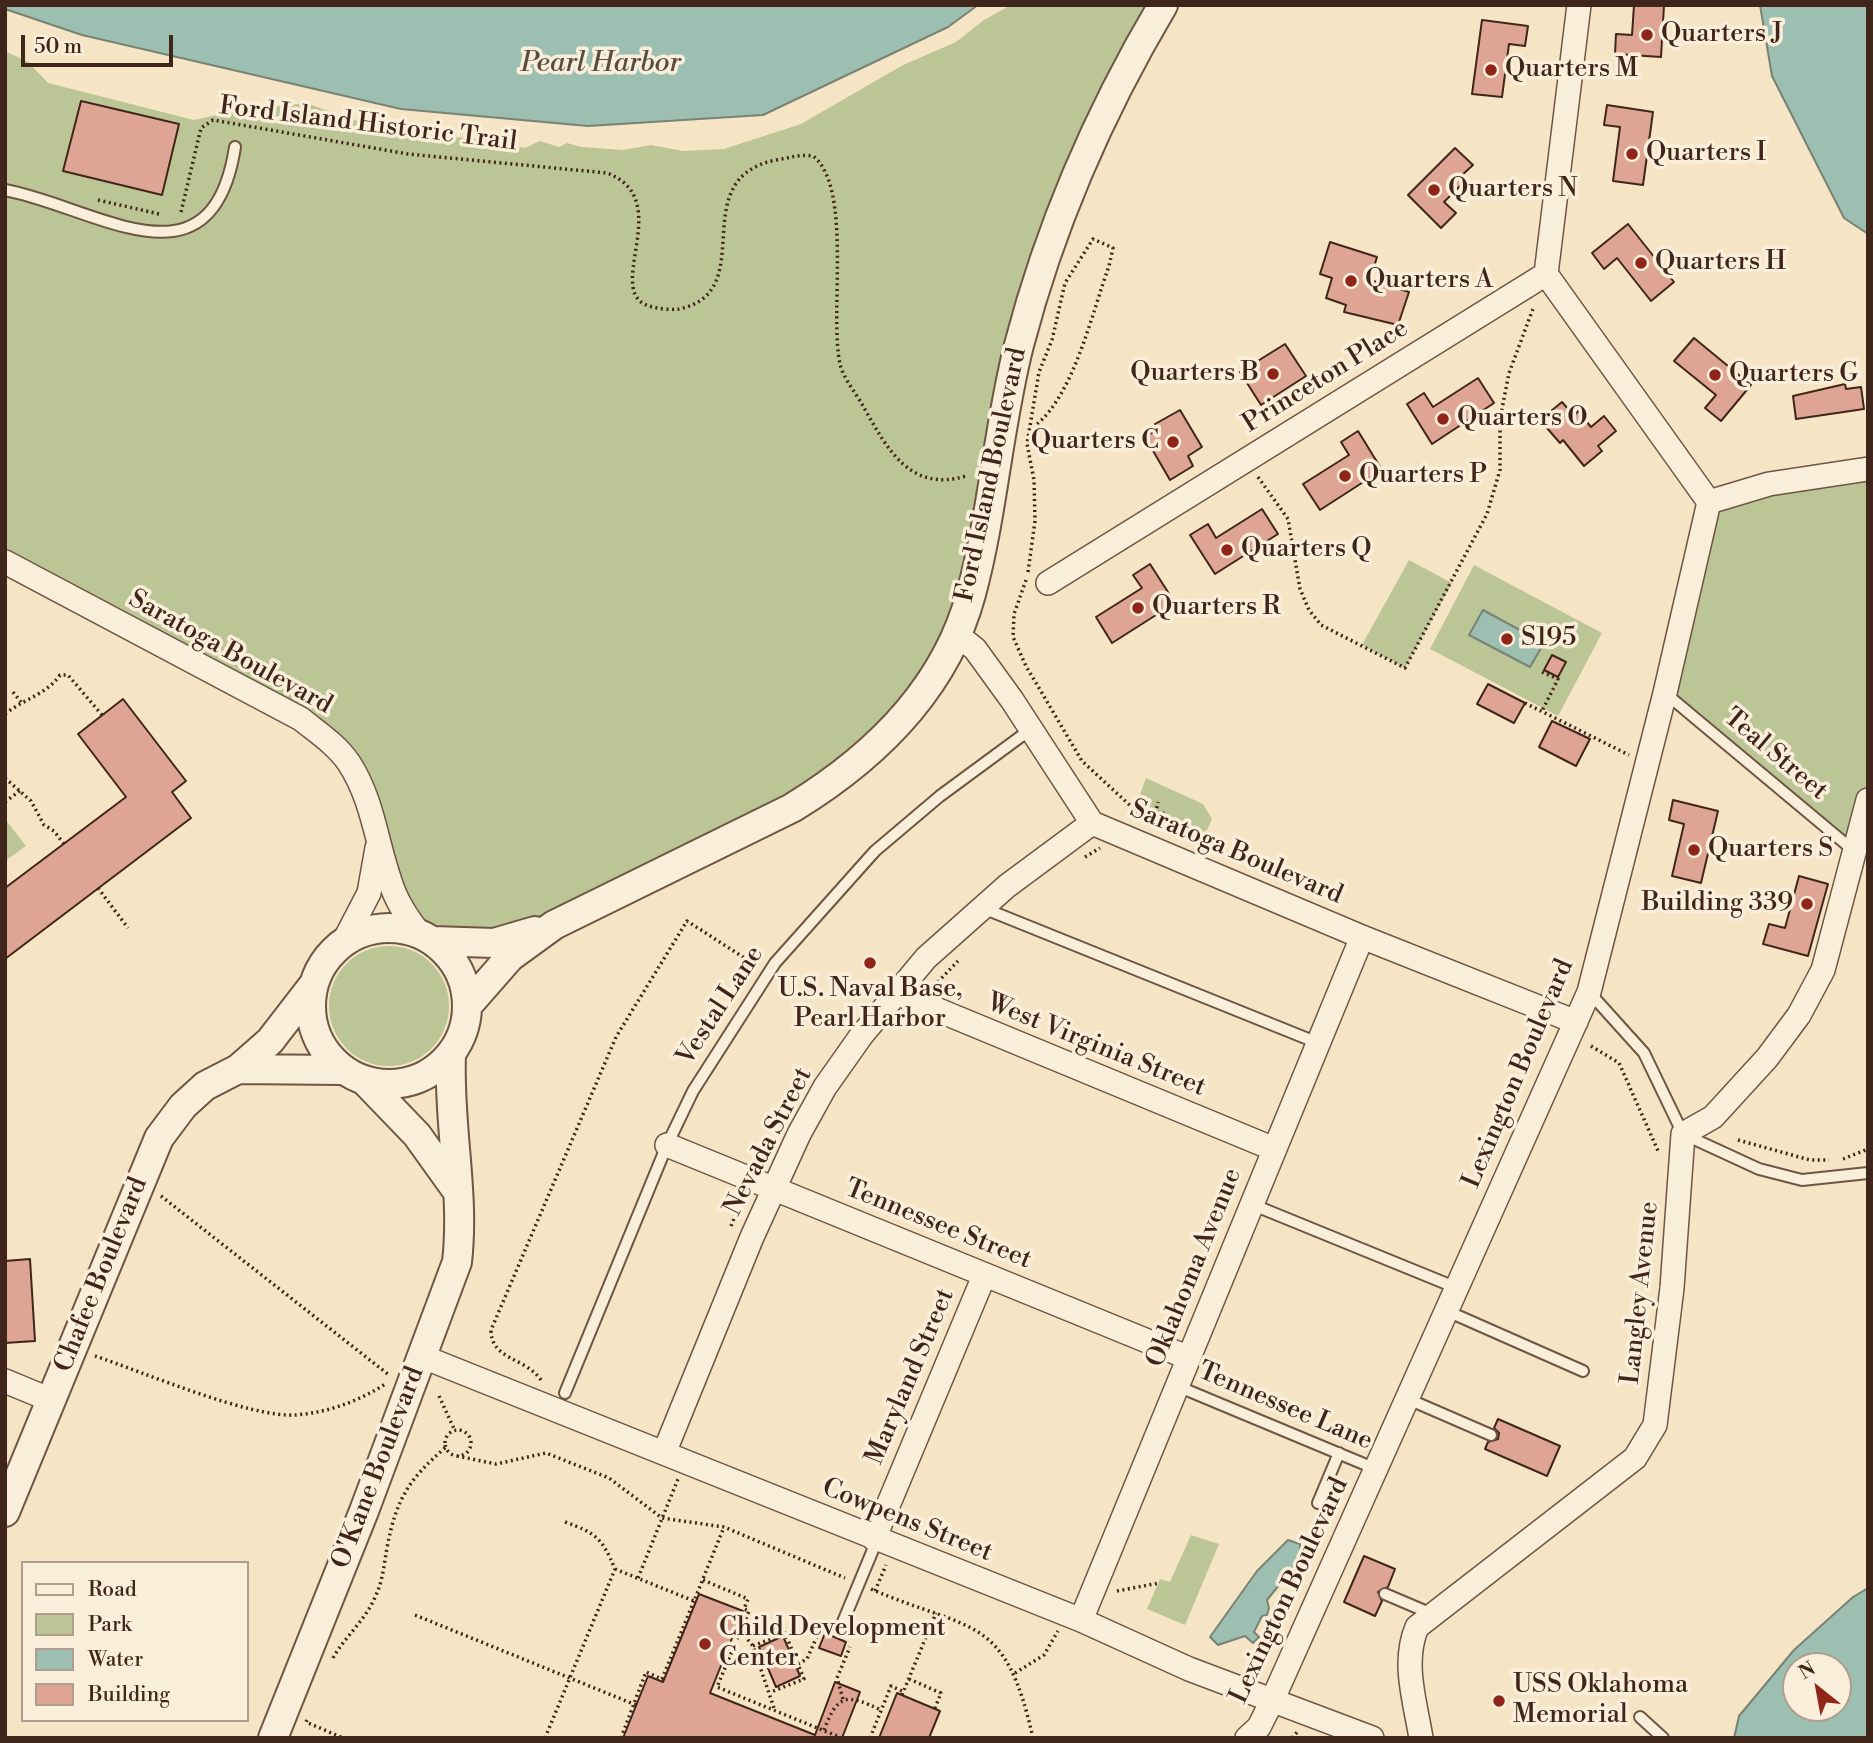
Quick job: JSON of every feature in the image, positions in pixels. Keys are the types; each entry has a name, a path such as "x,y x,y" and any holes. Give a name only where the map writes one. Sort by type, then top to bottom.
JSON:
{"street":[{"name":"Ford Island Boulevard","path":"426,937 495,943 554,925 792,808 828,786 883,742 905,716 937,672 970,597 1019,345 1073,182 1111,99 1163,5"},
{"path":"1579,5 1546,274 1709,502 1769,485 1868,469"},
{"name":"Princeton Place","path":"1048,583 1546,274"},
{"name":"Lexington Boulevard","path":"1247,1738 1259,1727 1272,1701 1589,992 1665,693 1709,502"},
{"name":"Saratoga Boulevard","path":"5,562 301,719 348,761 365,792 390,882 401,908 426,937"},
{"name":"Saratoga Boulevard","path":"955,633 975,649 1092,823 1362,937 1576,1022"},
{"path":"1683,1134 1713,1117 1767,1058 1799,1015 1823,970 1868,800"},
{"name":"Nevada Street","path":"664,1453 774,1188 825,1087 861,1036 926,958 982,908 1092,823"},
{"name":"Saratoga Boulevard","path":"343,943 369,893 378,838"},
{"name":"Ford Island Boulevard","path":"468,1005 510,957 554,925"},
{"path":"400,929 426,937 451,958 464,980 468,1005 464,1031 451,1055 434,1071 412,1082 389,1085 354,1076 326,1053 314,1031 310,1007 314,984 321,968 343,943 360,933 400,929"},
{"name":"Oklahoma Avenue","path":"1080,1620 1362,937"},
{"name":"Chafee Boulevard","path":"5,1512 159,1139 183,1106 205,1086 239,1069 270,1041 314,984"},
{"name":"West Virginia Street","path":"897,993 1274,1149"},
{"name":"O'Kane Boulevard","path":"273,1738 364,1511 457,1262 461,1231 452,1138 451,1055"},
{"name":"Chafee Boulevard","path":"239,1069 354,1076"},
{"name":"O'Kane Boulevard","path":"354,1076 438,1160 459,1194"},
{"name":"Langley Avenue","path":"1421,1738 1410,1677 1410,1645 1417,1627 1635,1458 1655,1425 1672,1288 1683,1134"},
{"name":"Tennessee Street","path":"667,1144 1189,1358"},
{"name":"Maryland Street","path":"880,1546 984,1276"},
{"name":"Cowpens Street","path":"421,1356 664,1453 880,1546 1080,1620 1189,1669 1372,1738"},
{"path":"5,1381 51,1400"}],"lane":[{"path":"5,190 132,229 172,233 206,219 221,199 232,170 235,148"},
{"name":"Teal Street","path":"1665,693 1855,851"},
{"name":"Vestal Lane","path":"565,1392 667,1144 699,1080 768,973 824,905 875,851 940,796 1031,729"},
{"path":"982,908 1318,1043"},
{"path":"1589,992 1644,1053 1683,1134 1759,1169 1801,1180 1868,1174"},
{"path":"1251,1205 1457,1287"},
{"path":"1447,1311 1583,1371"},
{"name":"Tennessee Lane","path":"1177,1386 1376,1469"},
{"path":"1408,1399 1491,1435"},
{"path":"1318,1503 1339,1453"},
{"path":"840,1629 859,1584 880,1546"},
{"path":"1385,1594 1432,1614"},
{"path":"1640,1717 1663,1738"}],"path":[{"name":"Ford Island Historic Trail","path":"178,216 201,128 212,120 408,154 607,173 625,183 640,212 641,225 632,274 636,297 650,307 680,309 701,299 718,280 729,195 736,179 748,169 764,163 813,156 821,162 827,173 834,203 840,366 880,435 909,470 928,479 950,481 966,476"},
{"path":"97,200 160,214"},
{"path":"1036,425 1050,414 1063,394 1109,265 1113,248 1101,240 1093,239 1087,245 1065,283 1052,340 1039,372 1027,444 1034,480 1035,521 1028,573 1014,614 1013,637 1021,656 1070,739"},
{"path":"1246,459 1288,519 1300,589 1309,611 1321,625 1405,668 1488,514 1500,470 1500,419 1509,373 1546,274"},
{"path":"1542,672 1558,679 1542,711"},
{"path":"5,714 21,702 46,691 60,674 68,675 102,715"},
{"path":"13,692 21,702"},
{"path":"1525,703 1647,764"},
{"path":"5,778 31,801 44,825 54,831 64,844"},
{"path":"5,802 20,790"},
{"path":"1149,822 1157,812 1158,802"},
{"path":"1157,812 1167,814"},
{"path":"1081,860 1101,847"},
{"path":"98,888 128,928"},
{"path":"565,1392 542,1382 532,1368 497,1351 491,1342 491,1331 616,1037 687,921 768,973"},
{"path":"919,1003 960,959"},
{"path":"1591,1046 1619,1063 1660,1154"},
{"path":"1727,1138 1787,1151 1810,1160 1839,1160 1868,1149"},
{"path":"83,1352 251,1408 295,1415 356,1403 394,1379 141,1180"},
{"path":"439,1396 455,1431"},
{"path":"455,1431 447,1439 446,1447 450,1453 457,1456 496,1464 546,1453 609,1478 662,1518 724,1527 984,1634 1001,1649 1014,1674 1033,1738"},
{"path":"455,1431 467,1434 471,1442 467,1453 457,1456"},
{"path":"330,1666 334,1655 364,1621 375,1599 382,1581 396,1512 416,1473 446,1447"},
{"path":"638,1578 680,1474"},
{"path":"565,1522 590,1531 604,1544 615,1569 694,1601"},
{"path":"621,1738 646,1672 662,1679 724,1527"},
{"path":"875,1591 880,1546"},
{"path":"545,1738 615,1569"},
{"path":"703,1580 748,1599 744,1609 749,1611 717,1687 842,1738"},
{"path":"1117,1591 1159,1583"},
{"path":"870,1738 891,1686 903,1694 936,1612"},
{"path":"415,1615 635,1704"},
{"path":"1014,1674 1044,1655 1059,1629"},
{"path":"741,1631 752,1646 771,1692 775,1711"},
{"path":"752,1646 785,1633 798,1664 804,1679 771,1692"},
{"path":"798,1664 807,1660 818,1634"},
{"path":"843,1699 837,1678 850,1647"},
{"path":"909,1679 941,1693 934,1708"},
{"path":"824,1731 829,1716 843,1699 850,1697 881,1710"},
{"path":"311,1711 306,1722 343,1738"}],"green space":[{"path":"1011,5 1163,5 1073,182 955,633 856,765 494,943 419,933 378,838 328,741 5,562 5,51 28,62 48,83 194,120 230,112 306,103 383,130 496,141 525,148 540,141 559,147 567,143 581,147 623,150 651,145 683,151 724,149 801,124 903,65 956,42 984,20"},
{"path":"1868,469 1868,800 1855,851 1665,693 1709,502"},
{"path":"1409,560 1452,583 1405,668 1362,645"},
{"path":"1474,565 1602,633 1558,716 1430,649"},
{"path":"1146,778 1203,804 1212,819 1207,830 1191,838 1155,816 1139,797"},
{"path":"5,819 26,846 5,861"},
{"path":"389,946 412,950 432,963 445,983 449,1006 445,1029 432,1049 412,1062 389,1066 366,1062 346,1049 333,1029 329,1006 333,983 346,963 366,950"},
{"path":"1191,1535 1219,1544 1185,1625 1147,1609 1160,1579 1170,1582"}],"water":[{"name":"Pearl Harbor","path":"5,5 978,5 948,27 763,115 588,126 401,109 82,35 5,9"},
{"path":"1760,5 1868,5 1868,234 1844,218 1772,76"},
{"name":"S195","path":"1483,610 1544,643 1530,667 1469,635"},
{"path":"1288,1540 1300,1544 1300,1559 1267,1600 1267,1615 1262,1616 1254,1632 1259,1637 1253,1643 1245,1636 1218,1645 1210,1637 1257,1571"},
{"path":"1868,1588 1868,1738 1734,1738 1739,1716 1782,1664 1782,1722 1852,1722 1852,1652 1792,1652 1853,1597"}],"building":[{"name":"Quarters J","path":"1634,5 1664,5 1661,57 1615,54 1616,34 1632,35"},
{"name":"Quarters M","path":"1482,20 1528,26 1525,46 1509,44 1502,97 1472,94"},
{"path":"81,101 179,124 162,195 63,171"},
{"name":"Quarters I","path":"1607,105 1653,112 1643,185 1613,181 1620,127 1604,125"},
{"name":"Quarters N","path":"1455,148 1473,165 1460,177 1465,181 1444,202 1456,213 1441,228 1408,195"},
{"name":"Quarters H","path":"1628,224 1674,282 1651,301 1617,258 1604,269 1592,253"},
{"name":"Quarters A","path":"1330,242 1377,257 1370,280 1409,292 1398,325 1344,312 1346,305 1326,298 1332,278 1320,274"},
{"name":"Quarters G","path":"1694,338 1751,385 1721,421 1705,408 1716,395 1674,361"},
{"name":"Quarters B","path":"1285,344 1306,376 1261,405 1240,372"},
{"name":"Quarters O","path":"1478,378 1494,403 1432,444 1407,404 1424,393 1433,407"},
{"path":"1845,384 1846,389 1861,387 1864,409 1796,419 1793,396"},
{"path":"1562,402 1574,416 1578,411 1591,427 1604,416 1616,431 1598,446 1602,451 1584,466 1563,440 1560,443 1540,420"},
{"name":"Quarters C","path":"1180,410 1202,447 1188,456 1193,466 1170,480 1145,437 1158,429 1155,424"},
{"name":"Quarters P","path":"1358,431 1382,470 1320,510 1303,484 1349,455 1341,442"},
{"name":"Quarters Q","path":"1262,509 1278,534 1215,574 1190,535 1208,524 1216,538"},
{"name":"Quarters R","path":"1150,564 1175,603 1112,643 1096,617 1142,588 1133,575"},
{"path":"1552,655 1566,662 1558,677 1544,670"},
{"path":"1488,684 1525,703 1514,723 1477,704"},
{"path":"123,699 186,781 172,792 191,818 5,959 5,888 126,797 78,734"},
{"path":"1552,721 1590,739 1576,766 1539,747"},
{"name":"Quarters S","path":"1673,800 1718,811 1701,883 1672,876 1684,824 1669,820"},
{"name":"Building 339","path":"1799,876 1828,884 1808,956 1763,944 1769,924 1785,928"},
{"path":"30,1259 35,1341 5,1343 5,1261"},
{"path":"1498,1419 1560,1446 1547,1476 1485,1449 1488,1442 1498,1439 1499,1433 1494,1428"},
{"path":"1364,1556 1395,1569 1388,1587 1378,1592 1382,1601 1375,1616 1344,1602"},
{"name":"Child Development Center","path":"699,1594 743,1611 710,1693 815,1735 835,1682 860,1692 842,1738 623,1738 648,1676 663,1682"},
{"path":"825,1633 846,1642 841,1656 819,1648"},
{"path":"783,1636 800,1676 776,1687 759,1647"},
{"name":"Child Development Center","path":"897,1693 940,1711 929,1738 879,1738"}],"place":[{"name":"Quarters J","path":"1647,35"},
{"name":"Quarters M","path":"1491,70"},
{"name":"Quarters I","path":"1632,154"},
{"name":"Quarters N","path":"1434,190"},
{"name":"Quarters H","path":"1641,263"},
{"name":"Quarters A","path":"1351,281"},
{"name":"Quarters B","path":"1273,374"},
{"name":"Quarters G","path":"1715,375"},
{"name":"Quarters O","path":"1443,419"},
{"name":"Quarters C","path":"1173,442"},
{"name":"Quarters P","path":"1345,476"},
{"name":"Quarters Q","path":"1227,550"},
{"name":"Quarters R","path":"1138,608"},
{"name":"S195","path":"1507,639"},
{"name":"Quarters S","path":"1694,850"},
{"name":"Building 339","path":"1807,904"},
{"name":"U.S. Naval Base, Pearl Harbor","path":"870,963"},
{"name":"Child Development Center","path":"705,1644"},
{"name":"USS Oklahoma Memorial","path":"1499,1701"}]}
